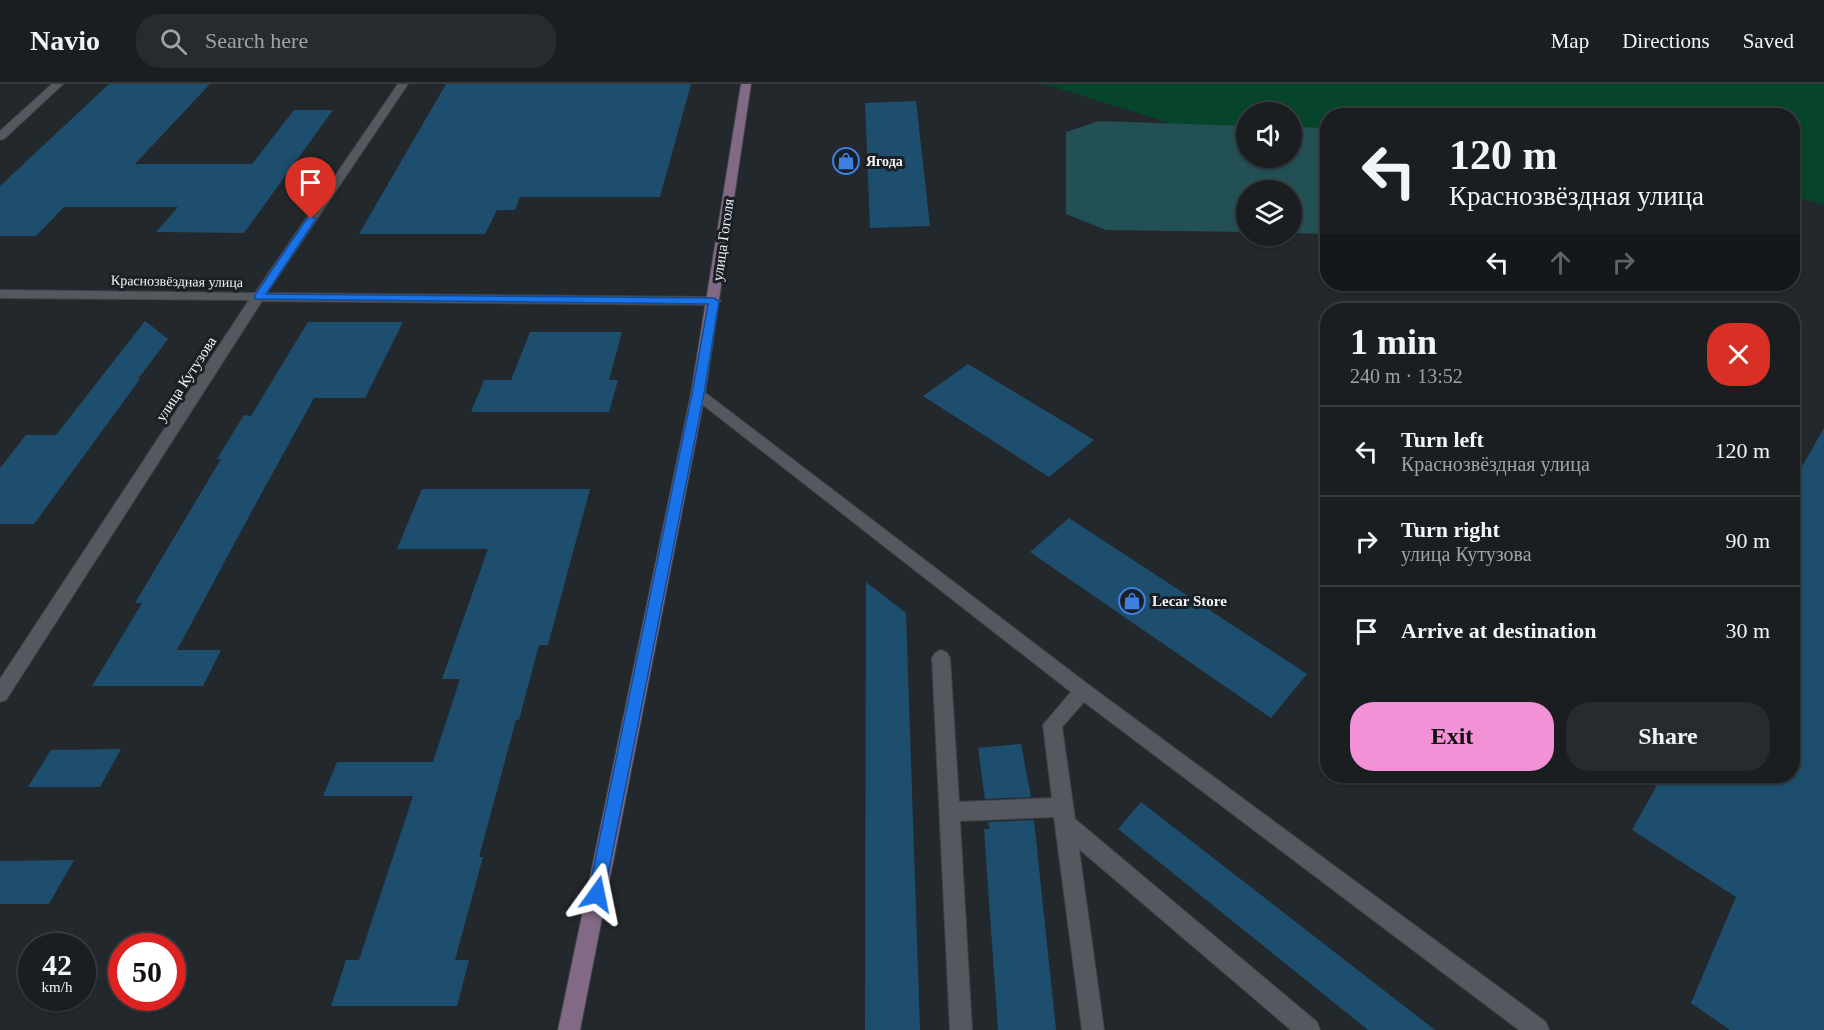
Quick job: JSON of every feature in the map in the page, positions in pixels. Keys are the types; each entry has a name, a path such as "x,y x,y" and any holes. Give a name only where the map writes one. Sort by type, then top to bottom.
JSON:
{"main road":[{"name":"улица Гоголя","path":"569,1030 698,394 746,84"}],"street":[{"path":"0,136 58,84"},
{"name":"улица Кутузова","path":"0,694 258,297 403,84"},
{"name":"Краснозвёздная улица","path":"0,294 714,301"},
{"path":"698,394 1083,691 1539,1030"},
{"path":"941,658 961,1030"},
{"path":"1083,691 1052,725 1093,1030"},
{"path":"949,812 1064,815 1309,1030"}],"green space":[{"path":"1045,84 1824,84 1824,205 1800,198 1800,108 1320,108 1320,153 1302,153 1302,102 1236,102 1236,144"}],"water":[{"path":"1099,121 1236,126 1236,168 1302,168 1302,127 1320,128 1320,234 1302,233 1302,180 1236,180 1236,232 1106,230 1066,214 1066,132"}],"building":[{"path":"109,84 210,84 135,164 252,164 294,110 333,110 244,233 156,232 178,207 64,207 36,236 0,236 0,186"},
{"path":"446,84 691,84 660,197 520,197 515,210 497,210 485,234 359,234"},
{"path":"916,101 930,226 870,228 865,103"},
{"path":"145,321 168,339 138,379 140,379 34,524 0,524 0,468 26,435 56,435"},
{"path":"308,322 403,322 365,398 314,398 254,507 177,650 221,650 203,686 92,686 142,603 135,603 221,459 217,459 244,415 251,416"},
{"path":"530,332 622,332 609,380 618,380 609,412 471,412 484,380 511,380"},
{"path":"968,364 1094,440 1049,477 923,396"},
{"path":"1824,428 1824,1030 1730,1030 1691,1003 1736,897 1632,830 1658,783 1800,783 1800,470"},
{"path":"422,489 590,489 548,645 539,645 479,857 483,857 455,960 469,960 457,1006 331,1006 346,960 359,960 413,796 323,796 337,762 433,762 460,679 442,679 488,549 397,549"},
{"path":"1069,518 1307,674 1271,718 1030,552"},
{"path":"866,582 906,613 920,1030 865,1030"},
{"path":"1021,744 1031,797 985,799 978,748"},
{"path":"121,749 100,787 28,787 51,750"},
{"path":"1141,802 1435,1030 1368,1030 1118,829"},
{"path":"1034,820 1056,1030 998,1030 984,829 990,829 988,822"},
{"path":"74,860 49,904 0,904 0,861"}],"place":[{"name":"Ягода","path":"846,161"},
{"name":"Lecar Store","path":"1132,601"}],"route":[{"path":"311,219 258,297 714,301 698,394 597,894"}]}
